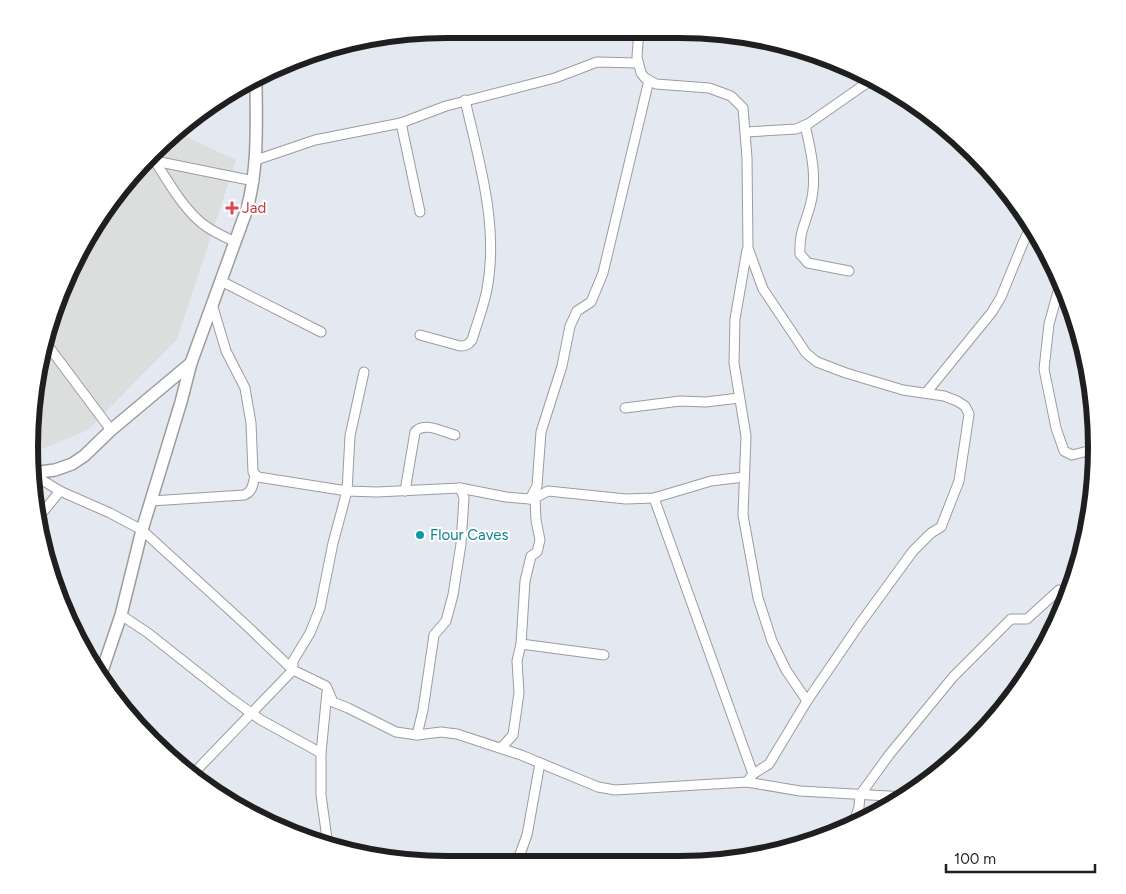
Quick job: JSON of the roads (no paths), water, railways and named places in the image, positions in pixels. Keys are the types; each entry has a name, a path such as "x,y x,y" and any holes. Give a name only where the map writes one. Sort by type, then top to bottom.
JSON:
{"street":[{"path":"638,38 638,63 641,73 649,80 656,84 709,88 731,96 743,108 746,132 748,248 735,326 734,363 746,436 743,515 758,598 772,641 786,670 807,701"},
{"path":"256,160 315,140 401,124 465,100 556,78 597,62 638,63"},
{"path":"502,748 513,735 519,693 517,661 521,644 525,581 531,556 537,552 540,540 532,498 537,486 540,432 562,366 570,326 576,312 591,302 604,273 649,80"},
{"path":"746,132 796,129 820,117 867,84"},
{"path":"103,669 121,615 142,530 191,363 247,209 254,181 256,160 256,85"},
{"path":"420,335 460,346 469,344 488,288 491,245 486,188 465,100"},
{"path":"401,124 420,212"},
{"path":"806,125 814,166 811,204 802,228 800,254 808,263 849,271"},
{"path":"156,161 254,181"},
{"path":"156,161 170,186 194,215 206,226 235,242"},
{"path":"926,394 992,312 1001,297 1028,233"},
{"path":"748,248 762,289 806,353 817,362 903,390 944,396 957,401 968,409 969,414 959,481 941,527 931,533 913,552 859,625 807,701 769,764 750,778"},
{"path":"221,281 321,332"},
{"path":"1058,292 1049,324 1044,369 1056,428 1064,451 1072,455 1088,451"},
{"path":"151,501 244,494 252,489 255,475 253,472 251,423 245,388 226,351 212,304"},
{"path":"50,347 111,430"},
{"path":"38,472 55,470 72,464 94,448 111,430 191,363"},
{"path":"196,771 293,670 293,661 310,632 320,608 333,543 347,491 350,436 364,372"},
{"path":"625,408 680,401 706,402 739,398"},
{"path":"405,491 417,429 425,427 454,435"},
{"path":"255,475 271,480 347,491 377,492 460,488 506,497 532,498 548,491 626,499 654,498 711,481 744,477"},
{"path":"38,477 60,491 110,513 142,530 293,670 326,686 333,702 396,732 417,735 441,732 457,734 502,748 598,787 615,790 750,778 800,791 894,796"},
{"path":"417,735 423,710 434,635 446,621 454,587 461,544 464,498 460,488"},
{"path":"43,512 60,491"},
{"path":"654,498 750,778"},
{"path":"856,816 860,795 889,755 959,670 1011,618 1027,619 1059,590"},
{"path":"121,615 148,633 252,713 321,753"},
{"path":"521,644 604,654"},
{"path":"326,686 327,699 321,753 321,795 327,839"},
{"path":"519,856 527,835 540,763"}],"place":[{"name":"Jad","path":"232,208"},
{"name":"Flour Caves","path":"420,535"}]}
